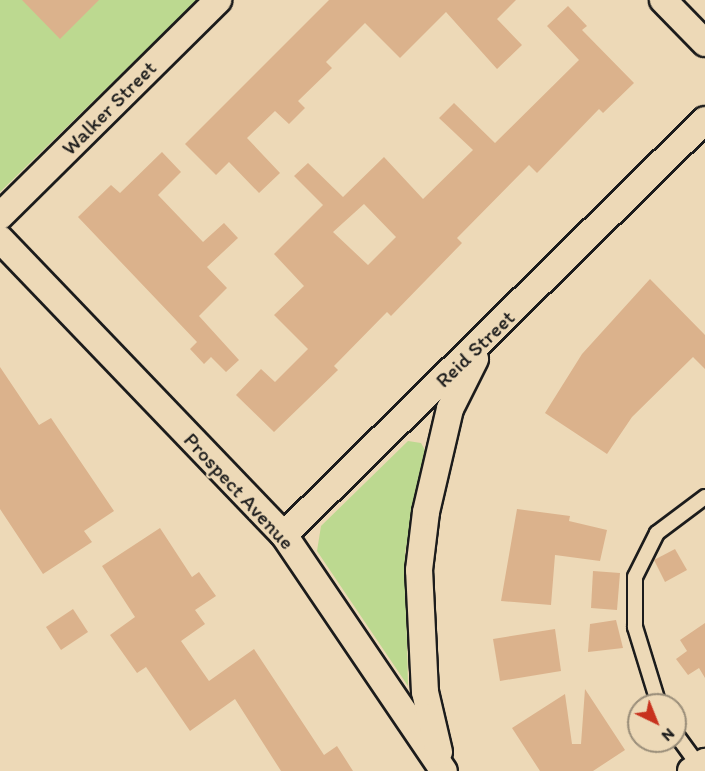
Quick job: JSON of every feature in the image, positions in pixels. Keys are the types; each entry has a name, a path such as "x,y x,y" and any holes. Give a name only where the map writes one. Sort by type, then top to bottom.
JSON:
{"street":[{"name":"Walker Street","path":"0,216 218,0"},
{"path":"677,5 705,43"},
{"name":"Reid Street","path":"284,535 705,120"},
{"name":"Reid Street","path":"664,162 705,144"},
{"name":"Prospect Avenue","path":"0,239 284,535 443,769"},
{"path":"443,769 425,693 419,570 426,512 450,409 484,340"}],"lane":[{"path":"654,693 635,627 635,577 657,532 705,497"},
{"path":"687,750 698,766"}],"green space":[{"path":"0,0 197,0 0,192"},
{"path":"408,441 421,443 425,450 405,553 408,686 317,551 321,526"}],"building":[{"path":"22,0 99,0 60,39"},
{"path":"329,0 516,0 497,19 522,45 497,69 446,12 400,58 365,23 326,62 332,68 298,101 305,108 289,124 275,111 247,138 280,173 259,193 229,162 216,175 185,144"},
{"path":"568,6 587,26 582,30 634,83 603,113 599,109 537,173 529,165 457,238 462,243 391,316 387,312 334,366 338,370 274,432 236,395 261,369 275,382 308,349 274,315 304,286 274,254 323,205 294,176 308,163 343,197 384,157 423,199 473,150 439,118 454,103 495,143 579,60 547,26","holes":["364,204 396,237 368,265 333,232"]},
{"path":"162,152 181,172 158,195 203,242 224,223 238,238 207,267 227,288 199,316 239,360 226,372 211,357 204,364 190,349 197,342 78,217 111,185 120,193"},
{"path":"650,279 705,335 705,369 693,357 632,417 607,454 545,413 582,354"},
{"path":"0,367 39,425 51,418 114,511 84,531 92,542 43,574 0,509"},
{"path":"517,509 570,516 569,521 607,530 600,561 555,555 551,605 501,601"},
{"path":"160,528 192,577 199,572 216,596 195,610 205,624 181,641 209,681 254,649 324,755 337,746 353,771 281,771 235,699 190,731 146,667 137,673 110,635 135,617 102,566"},
{"path":"675,549 687,570 665,582 654,560"},
{"path":"593,571 620,573 617,610 591,608"},
{"path":"73,609 88,632 61,650 46,627"},
{"path":"616,620 623,648 588,652 590,624"},
{"path":"705,623 705,678 699,668 688,675 676,659 687,651 680,640"},
{"path":"555,629 561,671 500,681 493,639"},
{"path":"585,689 625,750 593,771 540,771 512,728 565,694 572,744 581,744"}]}
